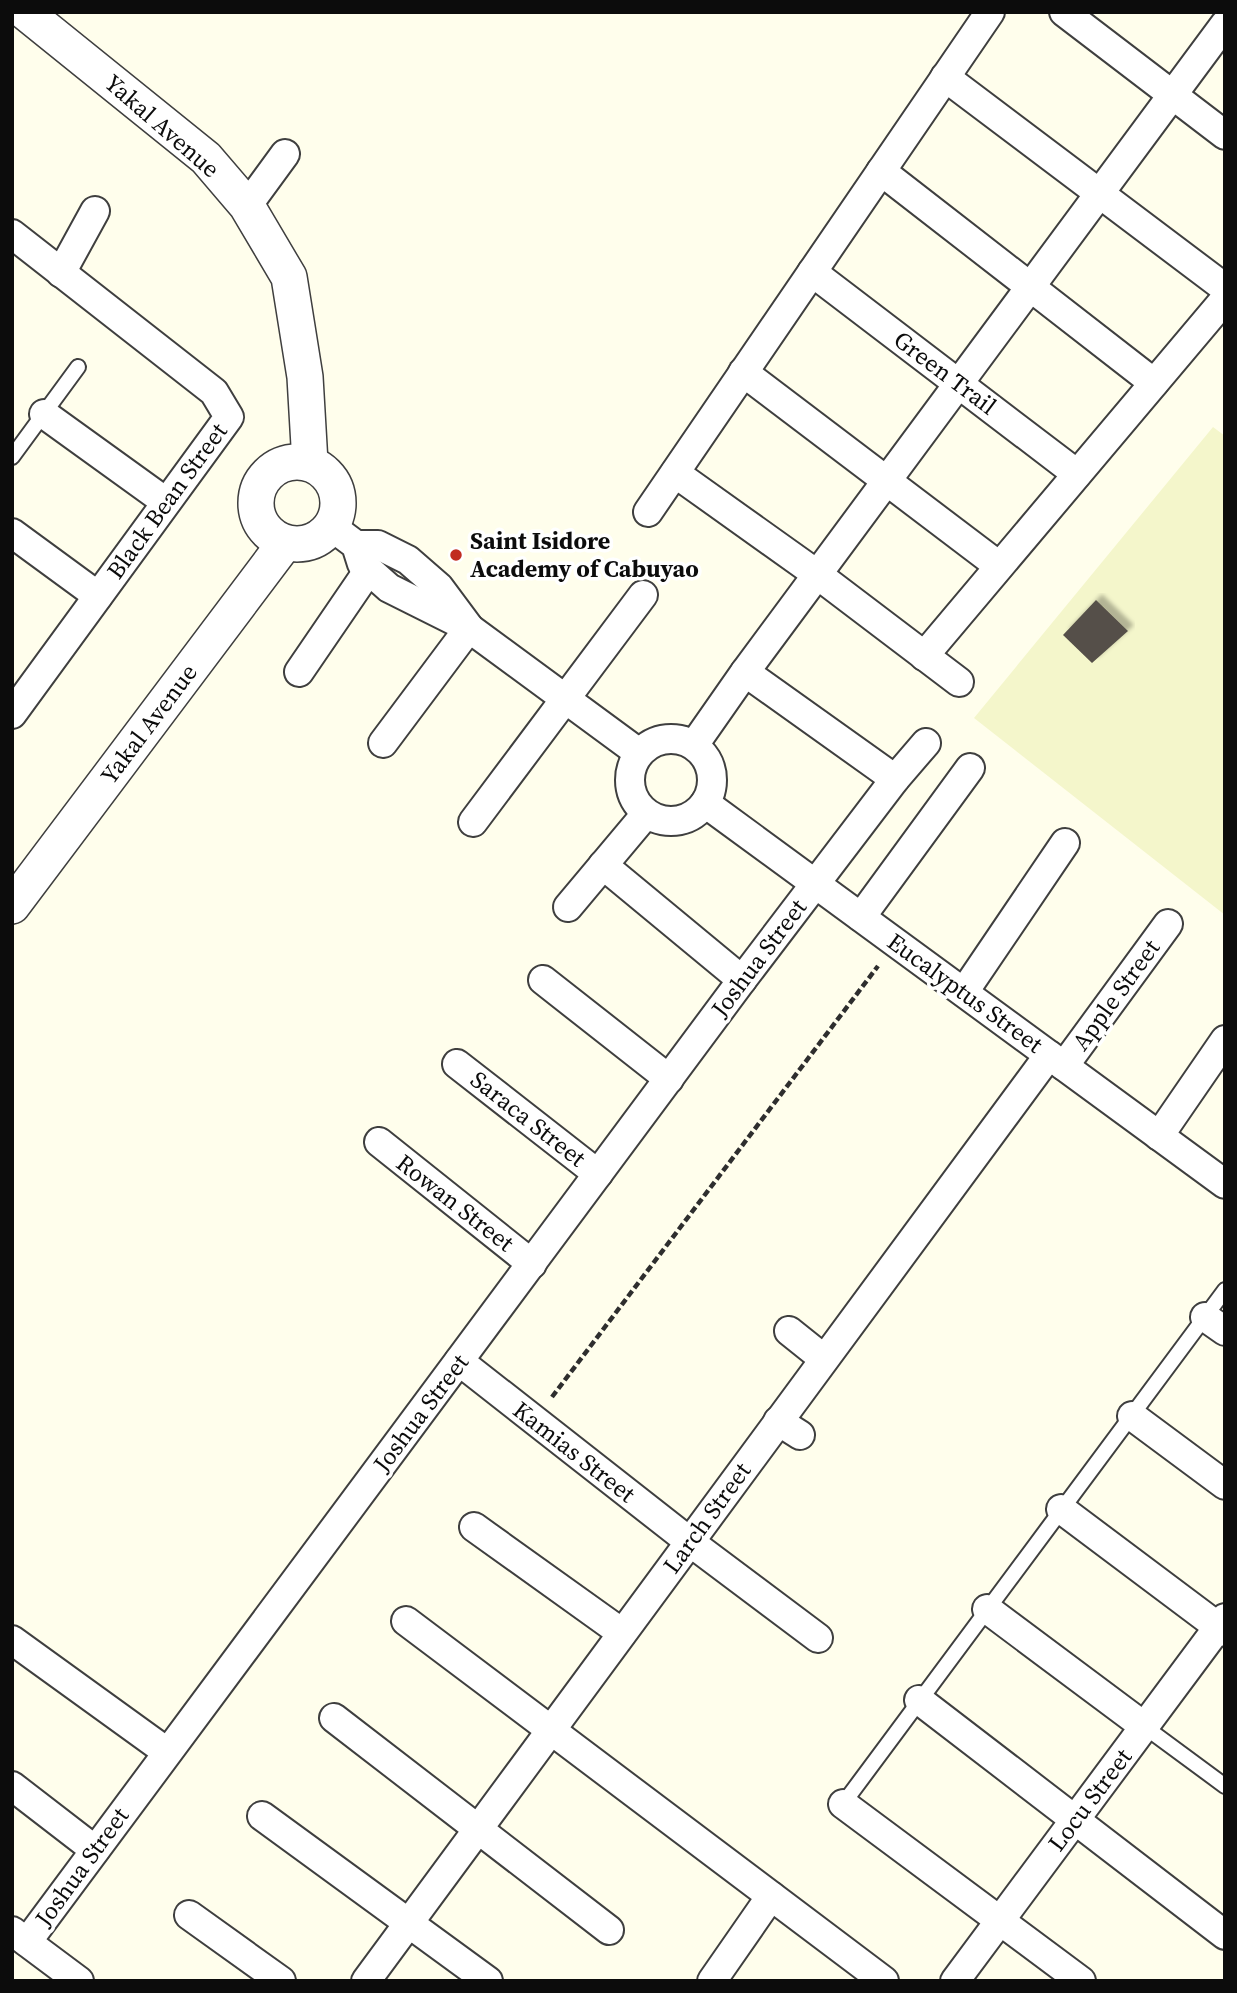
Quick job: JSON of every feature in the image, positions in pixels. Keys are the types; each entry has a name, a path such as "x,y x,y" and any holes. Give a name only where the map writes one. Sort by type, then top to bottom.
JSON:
{"street":[{"name":"Yakal Avenue","path":"25,12 206,158 247,206 289,278 305,377 310,463"},
{"path":"648,512 990,12"},
{"path":"1064,12 1225,135"},
{"path":"694,745 745,671 1225,24"},
{"path":"945,77 1225,288"},
{"path":"247,206 285,154"},
{"path":"881,171 1154,383"},
{"path":"61,273 95,211"},
{"name":"Black Bean Street","path":"12,234 214,392 229,417 98,596 17,696"},
{"name":"Green Trail","path":"812,272 1077,474"},
{"path":"924,656 1225,299"},
{"path":"743,372 999,566"},
{"path":"44,414 166,502"},
{"path":"469,628 439,587 408,560 378,545 344,536 300,545 285,543 272,537 262,525 255,507 257,491 265,475 277,465 292,461 310,463 324,472 338,497 338,512 344,536 368,572 389,589 469,628 639,753"},
{"path":"675,473 818,575 959,682"},
{"path":"12,533 98,596"},
{"name":"Yakal Avenue","path":"12,905 285,543"},
{"path":"299,672 368,572"},
{"path":"473,822 643,595"},
{"path":"383,743 469,628"},
{"path":"745,671 895,779"},
{"path":"665,739 694,745 704,754 710,766 711,791 705,803 693,815 678,821 662,821 646,814 635,801 629,786 631,768 639,753 651,744 665,739"},
{"name":"Joshua Street","path":"20,1936 95,1850 742,980 895,779 926,743"},
{"path":"861,917 970,768"},
{"name":"Eucalyptus Street","path":"705,803 1225,1184"},
{"path":"568,907 646,814"},
{"path":"964,992 1065,843"},
{"path":"603,865 742,980"},
{"name":"Apple Street","path":"1057,1060 1168,923"},
{"path":"543,979 669,1079"},
{"path":"1159,1136 1225,1040"},
{"name":"Larch Street","path":"366,1981 690,1542 789,1428 824,1359 1057,1060"},
{"name":"Saraca Street","path":"457,1063 598,1174"},
{"name":"Rowan Street","path":"379,1142 532,1264"},
{"path":"789,1331 824,1359"},
{"name":"Kamias Street","path":"459,1361 690,1542 818,1638"},
{"path":"1132,1416 1225,1485"},
{"path":"1061,1509 1223,1625"},
{"path":"474,1527 622,1633"},
{"path":"987,1609 1145,1727"},
{"path":"406,1621 771,1896 872,1977"},
{"name":"Locu Street","path":"955,1981 1223,1625"},
{"path":"12,1640 167,1752"},
{"path":"919,1700 1225,1935"},
{"path":"334,1718 609,1930"},
{"path":"12,1786 95,1850"},
{"path":"843,1804 1081,1981"},
{"path":"262,1816 488,1981"},
{"path":"712,1981 771,1896"},
{"path":"189,1915 281,1981"},
{"path":"20,1936 70,1978"}],"lane":[{"path":"12,457 78,367"},
{"path":"843,1804 1132,1416 1215,1324 1225,1290"},
{"path":"1145,1727 1225,1786"}],"path":[{"path":"534,1420 896,943"}],"green space":[{"path":"1213,427 1225,436 1225,915 974,718"}],"building":[{"path":"1096,600 1128,631 1092,663 1063,635"}],"place":[{"name":"Saint Isidore Academy of Cabuyao","path":"456,555"}]}
